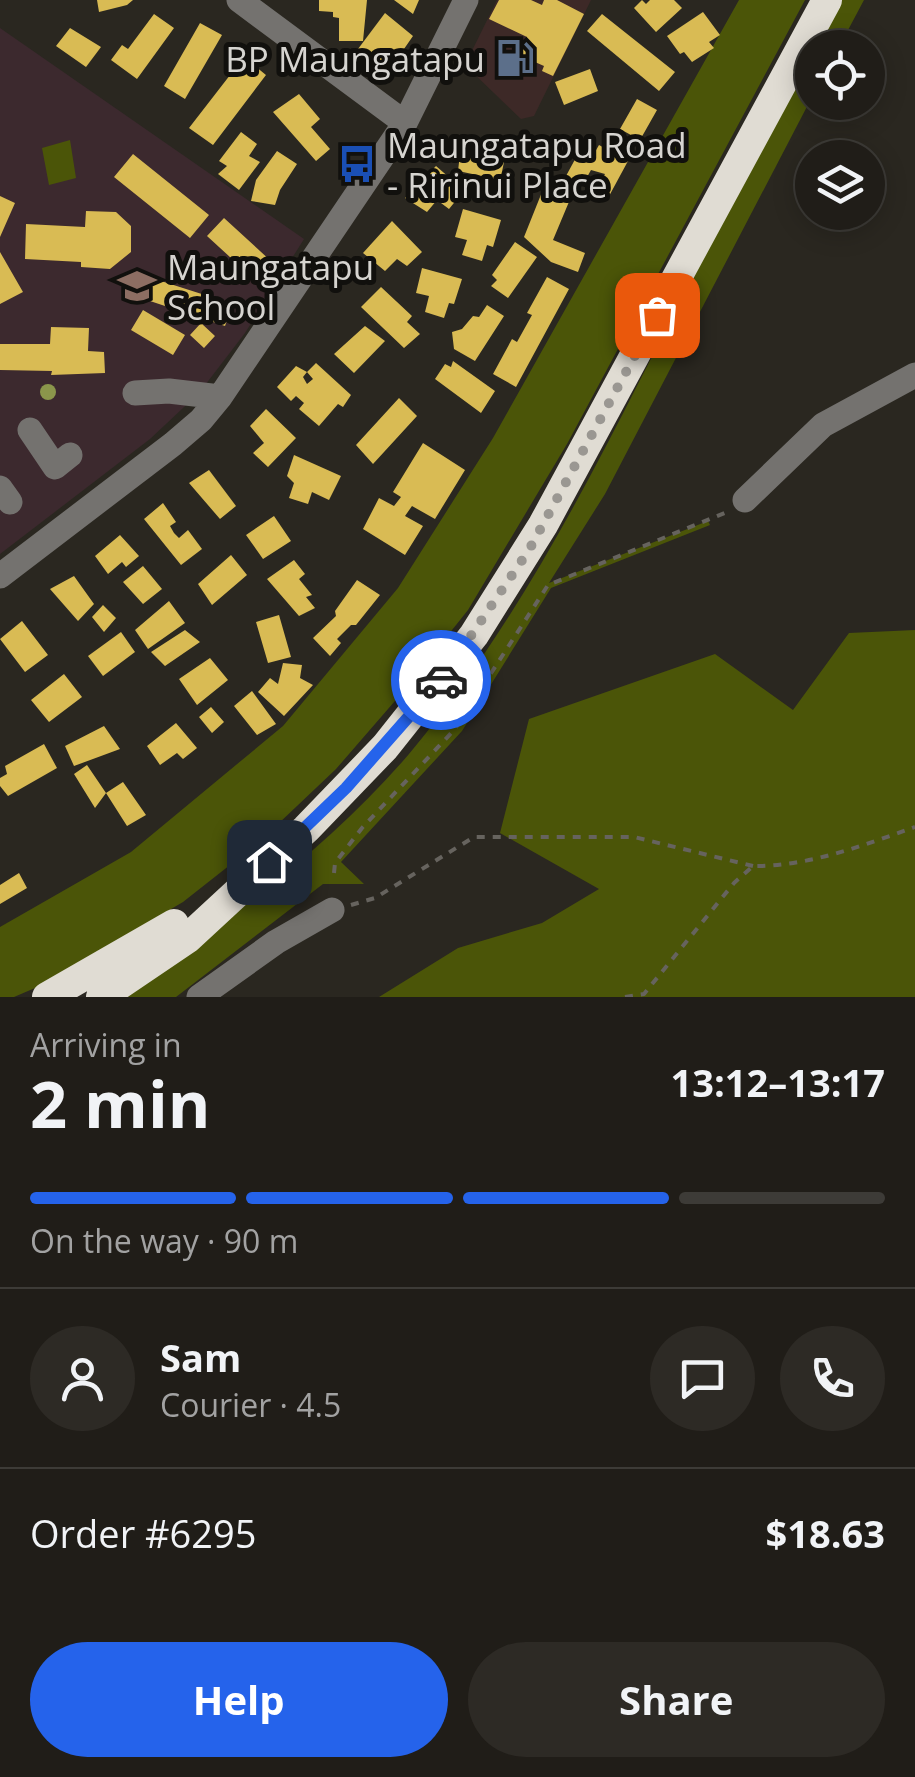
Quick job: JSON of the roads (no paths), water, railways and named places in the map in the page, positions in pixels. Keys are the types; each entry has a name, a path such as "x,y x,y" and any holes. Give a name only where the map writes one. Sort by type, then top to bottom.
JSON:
{"highway":[{"path":"101,997 188,938 385,748 438,684 514,575 827,0"},
{"path":"47,997 146,942 269,862"}],"street":[{"path":"239,0 406,123"},
{"path":"0,576 85,497 173,444 201,420 207,395 406,123 466,0"},
{"path":"745,500 823,424 915,374"},
{"path":"135,393 207,395"},
{"path":"30,430 55,467 70,455"},
{"path":"199,997 276,942 332,910"}],"place":[{"name":"BP Maungatapu","path":"515,58"},
{"name":"Maungatapu Road - Ririnui Place","path":"357,164"},
{"name":"Maungatapu School","path":"137,286"}]}
